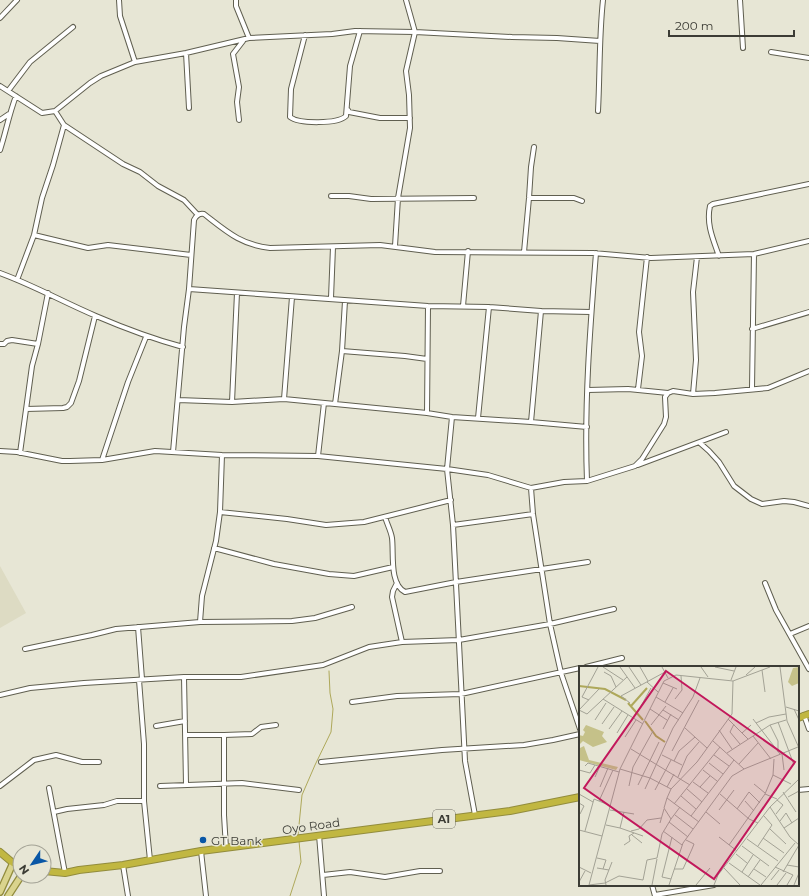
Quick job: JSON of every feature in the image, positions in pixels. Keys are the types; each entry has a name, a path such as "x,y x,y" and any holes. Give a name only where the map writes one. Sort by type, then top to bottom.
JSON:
{"highway":[{"name":"Oyo Road","path":"52,872 65,873 124,865 201,851 510,811 579,797"},
{"path":"0,852 12,863"}],"main road":[{"path":"12,866 0,892 8,896 16,884"}],"street":[{"path":"0,18 17,0"},
{"path":"120,0 120,16 135,62"},
{"path":"236,0 236,6 249,38"},
{"path":"395,246 398,198 407,148 410,118 406,71 415,32 406,0"},
{"path":"598,111 600,41 602,26 601,15 603,0"},
{"path":"740,0 743,48"},
{"path":"8,91 30,62 74,27"},
{"path":"306,35 291,89 290,117 295,120 306,122 339,120 346,116 350,66 360,32"},
{"path":"0,86 42,113 55,110 90,82 135,62 186,53 249,38 360,32 415,32 512,37 551,37 600,41"},
{"path":"239,120 237,102 239,87 233,54 244,40"},
{"path":"771,52 809,58"},
{"path":"186,53 189,108"},
{"path":"0,150 9,114 16,96"},
{"path":"347,108 349,112 380,118 410,118"},
{"path":"55,110 64,125 123,164 140,172 158,186 184,200 198,215"},
{"path":"0,120 9,114"},
{"path":"17,280 34,235 42,198 64,125"},
{"path":"524,252 534,147"},
{"path":"719,256 711,233 708,217 710,206 735,199 809,184"},
{"path":"331,196 350,196 371,199 474,198"},
{"path":"529,198 574,198 582,201"},
{"path":"173,452 184,327 189,289 194,220 198,215 204,214 241,241 262,248 364,245 395,246 435,252 468,251 596,253 647,257 697,257 754,254 809,242"},
{"path":"34,235 88,248 108,245 191,255"},
{"path":"331,298 333,247"},
{"path":"463,306 468,251"},
{"path":"587,481 587,427 591,312 596,253"},
{"path":"752,388 754,254"},
{"path":"638,389 642,356 639,332 647,257"},
{"path":"693,394 696,360 693,292 697,257"},
{"path":"0,273 95,316 146,336 183,347"},
{"path":"189,289 428,306 489,307 541,312 591,312"},
{"path":"232,402 237,293"},
{"path":"20,453 32,366 48,294"},
{"path":"284,399 292,297"},
{"path":"335,404 342,351 346,301"},
{"path":"427,413 428,306"},
{"path":"478,418 489,307"},
{"path":"531,422 541,312"},
{"path":"752,330 809,312"},
{"path":"26,409 63,408 67,407 71,403 79,381 95,316"},
{"path":"102,460 128,382 146,336"},
{"path":"0,344 4,344 7,340 12,340 38,344"},
{"path":"342,351 428,359"},
{"path":"588,390 638,389 668,393 715,393 752,388 768,388 809,371"},
{"path":"635,466 642,459 664,424 666,417 665,397 668,393"},
{"path":"178,400 232,402 284,399 452,416 587,427"},
{"path":"318,456 324,403"},
{"path":"452,416 447,469 453,525 465,749 468,781 475,815"},
{"path":"0,451 20,453 62,461 102,460 155,451 222,455 318,456 447,469 488,475 531,488 564,482 587,481 635,466 647,460 700,443 726,432"},
{"path":"700,443 709,451 723,468 734,486 752,499 762,504 784,501 809,506"},
{"path":"200,622 202,596 214,548 220,512 222,455"},
{"path":"531,488 533,514 550,624 562,673 579,726"},
{"path":"220,512 326,525 364,522 451,500"},
{"path":"453,525 533,514"},
{"path":"385,517 392,538 393,567 397,583 400,589 405,592 456,582 588,562"},
{"path":"214,548 274,564 329,574 354,576 393,567"},
{"path":"397,583 393,590 392,597 402,642"},
{"path":"765,583 776,610 809,669"},
{"path":"25,649 94,635 108,630 200,622 315,618 352,607"},
{"path":"0,695 30,688 141,679 241,677 323,665 369,647 402,642 459,640 550,624 614,609"},
{"path":"790,634 809,626"},
{"path":"138,627 144,744 144,801 150,860"},
{"path":"590,666 622,658"},
{"path":"352,702 397,696 461,694 579,668"},
{"path":"184,677 186,784"},
{"path":"804,716 809,729"},
{"path":"156,726 185,721"},
{"path":"185,735 252,734 262,727 276,725"},
{"path":"321,762 404,753 524,745 579,734"},
{"path":"224,735 224,815 226,848"},
{"path":"0,786 34,760 56,755 82,762 99,762"},
{"path":"160,786 186,784 248,784 299,790"},
{"path":"50,788 65,873"},
{"path":"799,790 809,789"},
{"path":"54,812 104,805 117,801 144,801"},
{"path":"319,835 324,896"},
{"path":"201,851 206,896"},
{"path":"124,865 128,896"},
{"path":"323,875 350,872 385,876 420,871 440,871"},
{"path":"655,895 708,886"}],"shaded area":[{"path":"0,566 26,613 0,628"}],"waterway":[{"path":"298,835 302,795 331,732 333,709 330,693 329,671"},
{"path":"290,896 301,862 299,841"}],"place":[{"name":"GT Bank","path":"203,840"}]}
